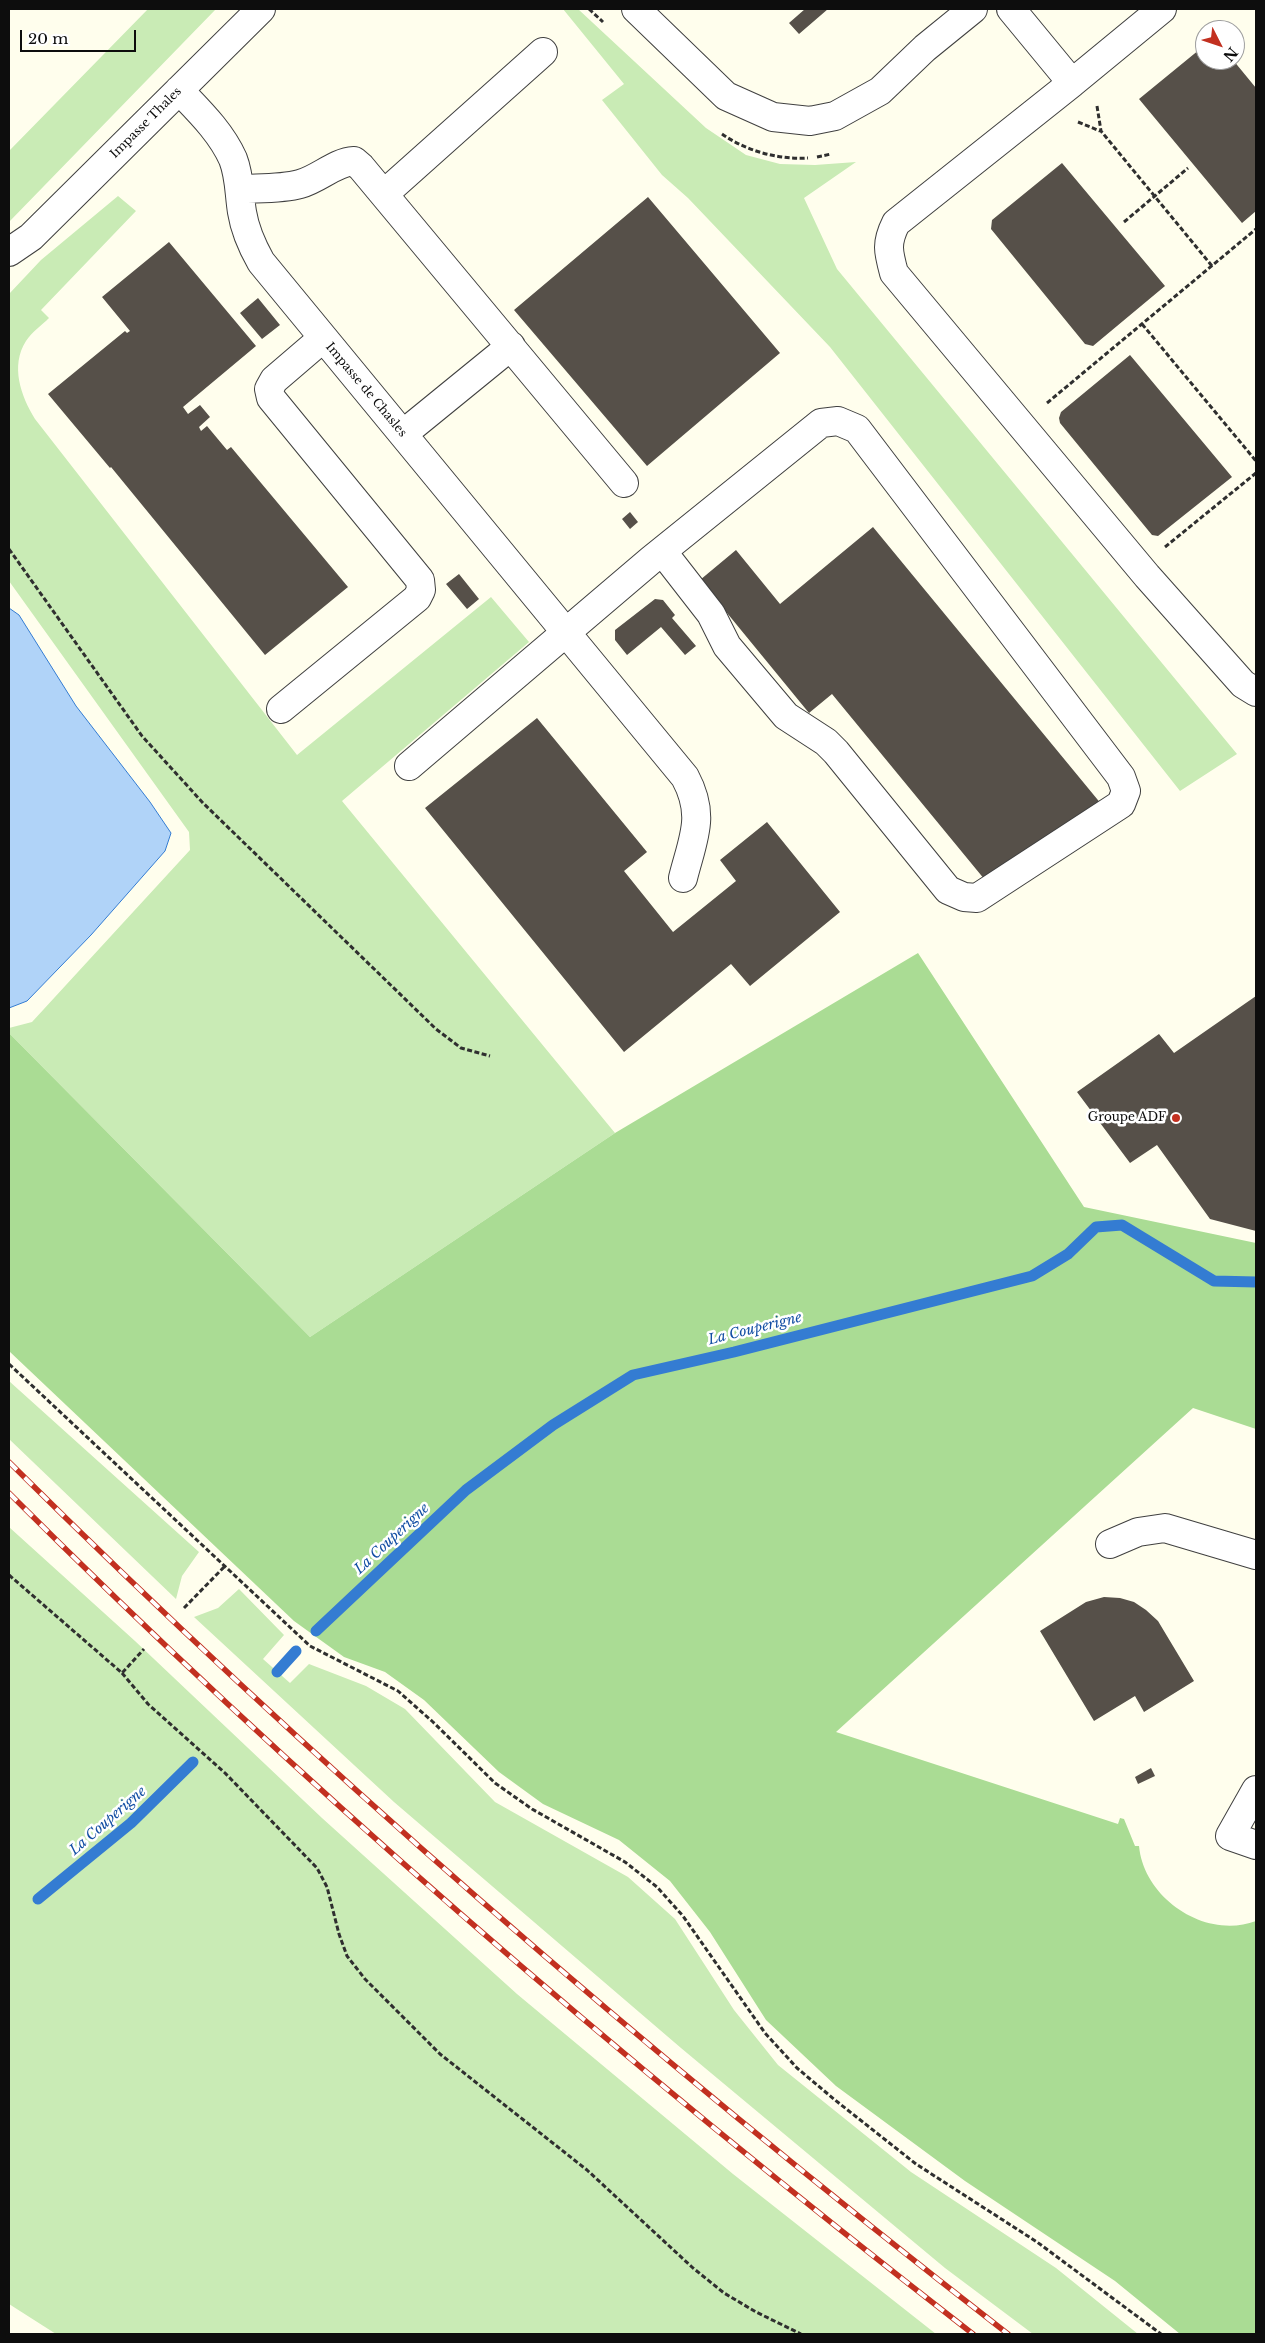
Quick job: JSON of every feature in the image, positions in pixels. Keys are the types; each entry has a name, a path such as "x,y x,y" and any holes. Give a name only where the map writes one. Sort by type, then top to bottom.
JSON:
{"street":[{"name":"Impasse Thales","path":"9,271 20,245 261,9"},
{"path":"636,9 726,96 773,117 810,121 835,116 880,91 925,48 973,9"},
{"path":"1011,9 1082,75"},
{"path":"1162,9 896,223 888,239 889,256 894,273 1140,567 1243,684 1256,692"},
{"path":"384,194 543,52"},
{"name":"Impasse de Chasles","path":"179,90 222,138 234,160 241,189 242,211 248,237 261,262 685,777 694,796 698,820 683,878"},
{"path":"241,189 299,185 320,177 344,161 354,161 384,194 624,483"},
{"path":"281,708 417,598 421,590 420,580 271,398 269,389 274,380 323,338"},
{"path":"402,434 511,346"},
{"path":"409,766 662,551 821,423 838,421 857,429 1122,778 1126,791 1120,804 977,898 964,897 948,890 836,752 826,742 786,716 727,646 711,614 662,551"},
{"path":"1110,1544 1138,1532 1166,1528 1256,1555"},
{"path":"1256,1790 1230,1836 1256,1845"}],"path":[{"path":"1082,75 1101,131 1212,266"},
{"path":"1124,222 1188,168"},
{"path":"1021,425 1256,229"},
{"path":"1142,324 1256,461"},
{"path":"1140,567 1256,473"},
{"path":"9,549 142,736 203,803 436,1029 461,1048 490,1056"},
{"path":"9,1364 310,1646 398,1691 433,1722 495,1783 532,1809 625,1862 657,1887 683,1916 765,2033 797,2068 916,2164 1037,2242 1161,2334"},
{"path":"184,1608 225,1566"},
{"path":"9,1575 122,1673 148,1704 225,1773 317,1868 327,1887 339,1934 347,1956 366,1979 440,2054 587,2170 693,2268 724,2293 756,2312 800,2334"},
{"path":"122,1673 144,1649"}],"green space":[{"path":"148,9 216,9 9,222 9,151"},
{"path":"563,9 578,9 706,128 746,155 780,164 815,165 856,162 804,198 837,269 1237,754 1180,791 830,347 688,198 662,175 602,100 624,84"},
{"path":"118,196 136,211 41,310 49,318 28,338 21,351 18,371 25,401 35,419 297,755 491,597 529,642 342,801 615,1133 310,1337 9,1033 9,1028 32,1022 190,850 189,832 9,581 9,294 41,260"},
{"path":"918,953 1084,1207 1256,1243 1256,1429 1193,1408 836,1732 1118,1824 1120,1818 1124,1819 1135,1846 1139,1846 1143,1865 1152,1883 1165,1898 1198,1920 1217,1925 1237,1925 1256,1921 1256,2334 1180,2334 1115,2281 965,2181 836,2086 766,2020 710,1932 670,1881 619,1840 543,1804 499,1772 424,1700 385,1672 344,1657 294,1621 9,1351 9,1033 310,1337 615,1133"},
{"path":"9,1381 199,1552 182,1576 176,1599 9,1439"},
{"path":"9,1527 135,1641 322,1818 517,1994 733,2174 936,2334 56,2334 9,2304"},
{"path":"239,1589 284,1635 263,1659 290,1683 309,1664 366,1686 405,1709 495,1802 628,1877 675,1919 734,2010 778,2065 911,2172 1056,2268 1138,2334 1033,2334 945,2268 681,2048 394,1802 194,1617 218,1608"}],"water":[{"path":"9,608 19,615 76,706 150,802 171,833 165,851 91,935 27,1001 9,1008"}],"building":[{"path":"805,9 828,9 799,34 789,23"},
{"path":"1195,53 1195,70 1241,70 1256,88 1256,211 1242,223 1139,99"},
{"path":"1062,163 1165,286 1093,346 1085,344 991,229 992,220"},
{"path":"648,197 780,353 647,466 514,310"},
{"path":"169,242 256,346 183,407 188,414 200,405 210,417 199,427 201,431 207,426 227,450 231,447 348,587 265,655 111,467 48,394 125,331 127,333 130,331 102,297"},
{"path":"258,298 280,325 262,339 240,313"},
{"path":"1130,355 1232,477 1158,536 1152,535 1060,423 1059,418 1061,412"},
{"path":"630,512 638,522 630,529 622,519"},
{"path":"873,527 1102,805 985,880 832,694 809,713 700,580 736,550 780,604"},
{"path":"459,574 479,599 467,609 446,584"},
{"path":"655,599 663,600 675,615 672,618 696,646 685,655 661,627 627,655 615,640 615,630"},
{"path":"537,718 647,852 624,871 673,932 736,881 720,860 767,822 840,912 750,986 731,964 624,1052 425,808"},
{"name":"Groupe ADF","path":"1256,996 1256,1231 1210,1219 1157,1145 1130,1163 1077,1092 1159,1034 1174,1053"},
{"path":"1104,1597 1120,1598 1134,1602 1158,1621 1194,1681 1144,1712 1135,1696 1094,1721 1040,1631 1086,1602"},
{"path":"1151,1768 1155,1776 1138,1784 1135,1777"}],"waterway":[{"name":"La Couperigne","path":"316,1631 466,1490 553,1425 633,1375 734,1352 1032,1276 1068,1254 1096,1227 1122,1225 1214,1281 1256,1282"},
{"name":"La Couperigne","path":"277,1672 296,1651"},
{"name":"La Couperigne","path":"38,1899 131,1823 193,1762"}],"railway":[{"path":"9,1462 248,1692 495,1913 749,2127 1008,2334"},
{"path":"9,1493 239,1715 357,1823 478,1929 599,2033 723,2135 973,2334"}],"place":[{"name":"Groupe ADF","path":"1176,1118"}]}
